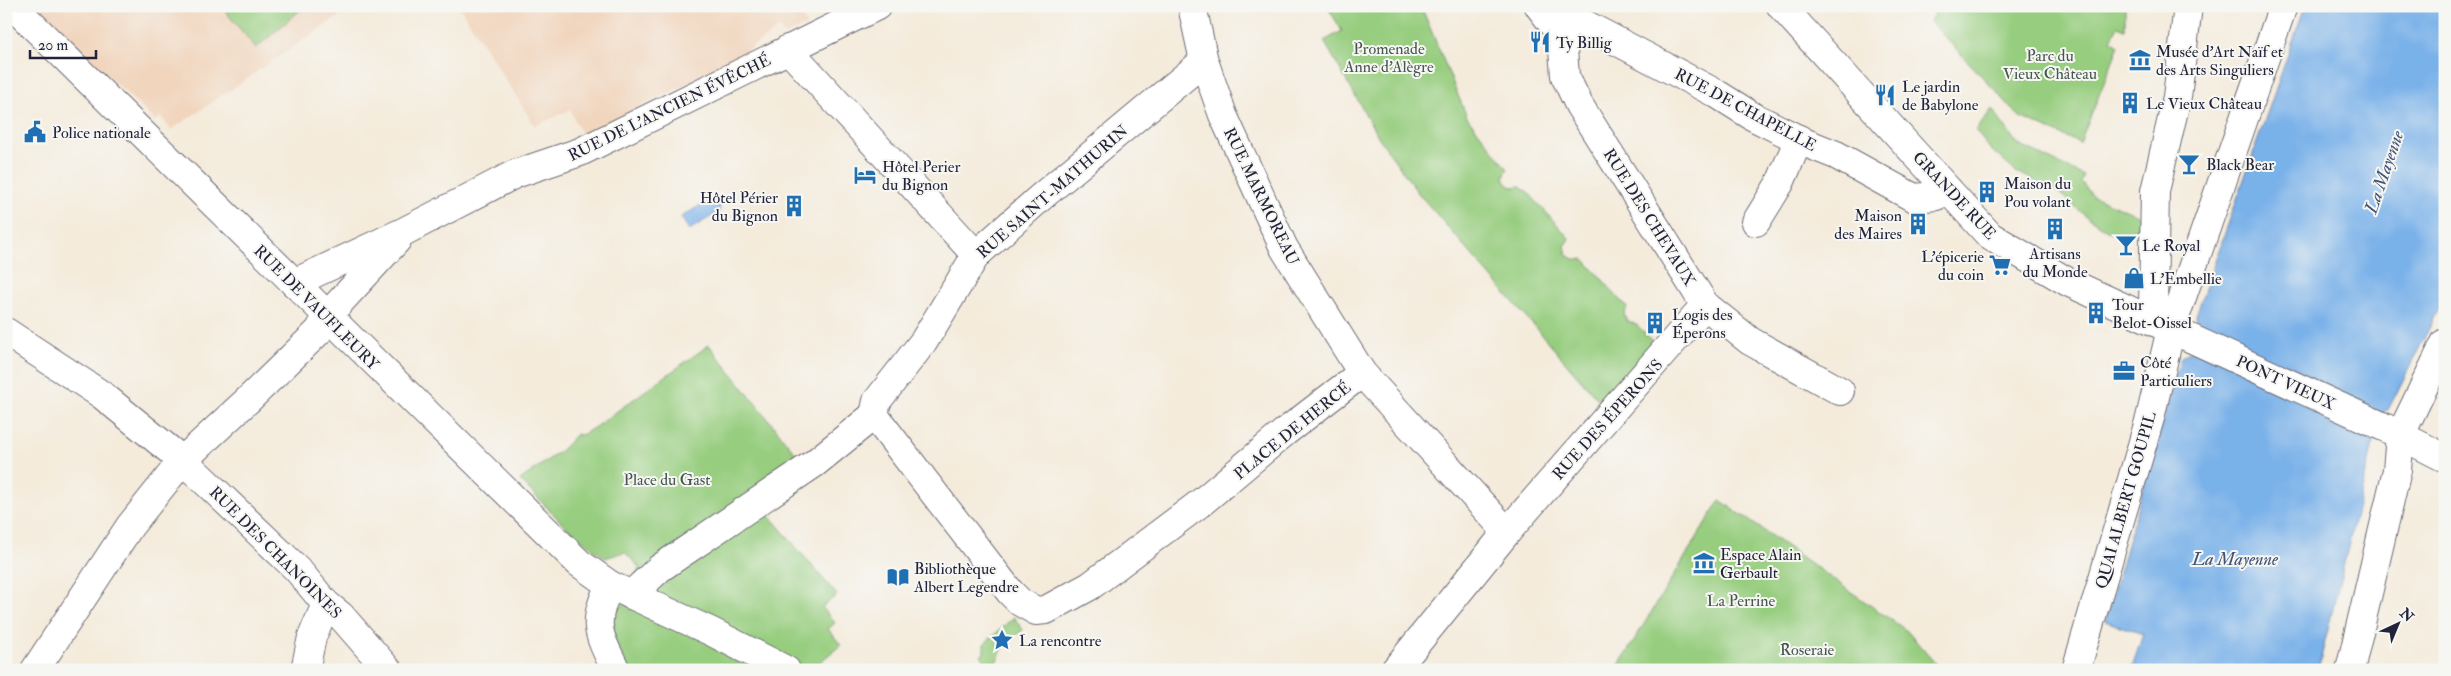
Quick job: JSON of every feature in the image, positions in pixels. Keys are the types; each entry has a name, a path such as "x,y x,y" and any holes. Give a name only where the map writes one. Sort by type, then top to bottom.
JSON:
{"street":[{"name":"RUE DE VAUFLEURY","path":"13,6 579,564 621,590 786,670"},
{"name":"RUE DE L'ANCIEN ÉVÊCHÉ","path":"294,283 405,231 515,174 580,152 877,6"},
{"name":"RUE MARMOREAU","path":"1192,6 1204,61 1224,116 1284,248 1362,373"},
{"path":"1539,6 1573,20"},
{"name":"GRANDE RUE","path":"1781,6 1990,236 2060,278 2171,329"},
{"path":"2171,329 2152,309 2155,191 2176,97 2188,6"},
{"name":"QUAI ALBERT GOUPIL","path":"2076,670 2150,418 2171,329 2221,179 2284,6"},
{"name":"RUE DE CHAPELLE","path":"1573,20 1799,139 1836,155 1914,198 1936,196 1948,190"},
{"name":"RUE DES CHEVAUX","path":"1573,20 1565,76 1579,105 1705,305 1750,342 1840,391"},
{"path":"788,49 976,255"},
{"name":"RUE SAINT-MATHURIN","path":"874,415 877,401 924,341 976,255 1041,197 1204,61"},
{"path":"1756,222 1780,183 1799,139"},
{"name":"RUE DE L'ANCIEN ÉVÊCHÉ","path":"35,670 130,526 182,461 312,338 327,316 405,231"},
{"name":"RUE DES ÉPERONS","path":"1395,670 1507,532 1657,363 1705,305"},
{"name":"PONT VIEUX","path":"2171,329 2445,458"},
{"name":"RUE DES CHANOINES","path":"6,332 102,395 182,461 297,569 326,604 340,616 388,670"},
{"path":"2350,670 2397,470 2400,436 2445,343"},
{"name":"PLACE DE HERCÉ","path":"874,415 1010,592 1020,602 1036,611 1046,610 1090,586 1203,501 1285,432 1362,373 1507,532"},
{"path":"616,670 600,638 598,618 621,590 660,568 815,462 874,415"},
{"path":"305,670 312,637 326,604"}],"shaded area":[{"path":"36,6 354,6 171,130 161,117 155,121"},
{"path":"459,6 801,6 797,9 807,25 785,35 779,28 724,66 582,135 570,110 535,126"}],"green space":[{"path":"221,6 305,6 256,48"},
{"name":"Promenade Anne d'Alègre","path":"1327,6 1421,6 1467,117 1508,169 1505,174 1506,181 1512,187 1521,186 1526,190 1569,238 1565,246 1567,255 1576,260 1584,259 1627,307 1624,315 1627,321 1637,325 1654,343 1602,404 1418,193 1379,138 1324,41 1342,31"},
{"name":"Parc du Vieux Château","path":"1939,6 2125,6 2125,29 2118,26 2111,40 2119,45 2080,143 2020,117 1930,21"},
{"path":"1992,109 2017,144 2084,176 2081,182 2093,196 2142,217 2142,233 2110,232 2087,217 2058,192 2018,174 1990,149 1976,131"},
{"name":"Place du Gast","path":"709,345 800,459 750,493 837,595 822,607 835,623 828,629 841,645 810,670 629,670 614,637 610,616 623,605 639,567 625,552 605,558 565,526 520,480 563,449 576,434 582,435 595,427"},
{"name":"La Perrine","path":"1720,500 1907,631 1941,670 1616,670"},
{"path":"1014,617 1023,630 1004,646 992,670 981,655 984,653 984,644"}],"water":[{"name":"La Mayenne","path":"2305,6 2445,6 2445,297 2388,410 2384,411 2374,431 2375,435 2371,453 2318,670 2131,670 2143,634 2105,621 2181,357 2194,349 2200,327 2195,318"},
{"path":"711,199 720,204 719,212 689,230 681,217"}],"place":[{"name":"Ty Billig","path":"1540,42"},
{"name":"Musée d'Art Naïf et des Arts Singuliers","path":"2140,60"},
{"name":"Le jardin de Babylone","path":"1885,95"},
{"name":"Le Vieux Château","path":"2130,103"},
{"name":"Police nationale","path":"35,132"},
{"name":"Black Bear","path":"2189,164"},
{"name":"Hôtel Perier du Bignon","path":"865,175"},
{"name":"Maison du Pou volant","path":"1987,192"},
{"name":"Hôtel Périer du Bignon","path":"794,206"},
{"name":"Maison des Maires","path":"1918,224"},
{"name":"Artisans du Monde","path":"2055,229"},
{"name":"Le Royal","path":"2126,245"},
{"name":"L'épicerie du coin","path":"2000,265"},
{"name":"L'Embellie","path":"2134,278"},
{"name":"Tour Belot-Oissel","path":"2096,313"},
{"name":"Logis des Éperons","path":"1655,323"},
{"name":"Côté Particuliers","path":"2124,371"},
{"name":"Espace Alain Gerbault","path":"1704,563"},
{"name":"Bibliothèque Albert Legendre","path":"898,577"},
{"name":"La rencontre","path":"1002,640"}],"park label":[{"name":"Roseraie","path":"1807,649"}]}
